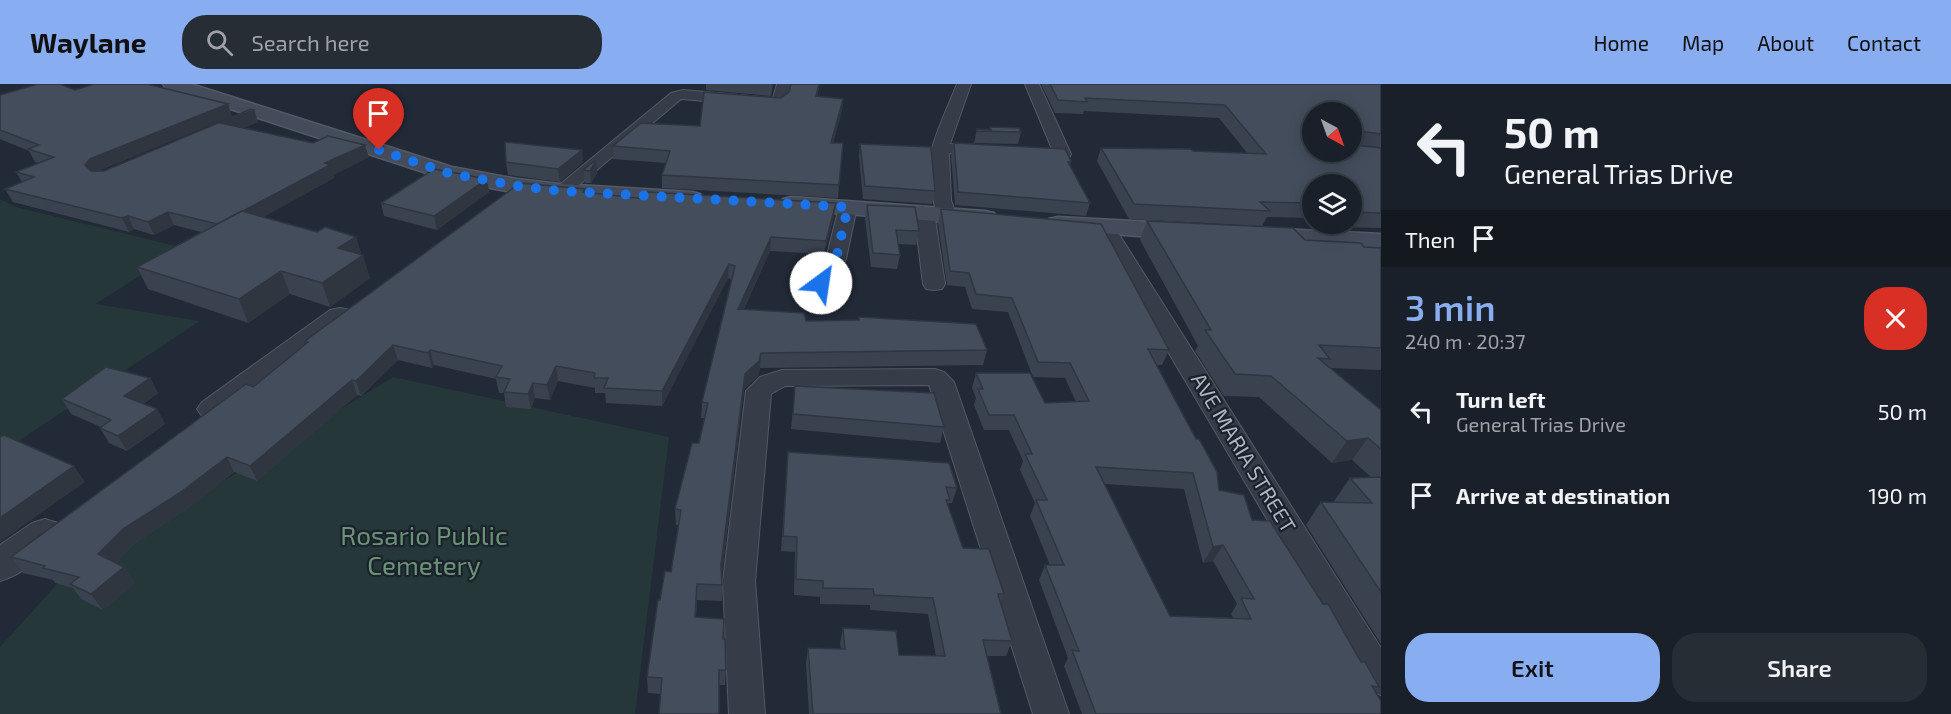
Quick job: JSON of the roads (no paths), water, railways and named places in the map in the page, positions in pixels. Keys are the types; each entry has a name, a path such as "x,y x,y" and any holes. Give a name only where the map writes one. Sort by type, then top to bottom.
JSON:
{"main road":[{"path":"172,84 448,173 517,186 561,191 710,200"},
{"path":"767,203 922,212 1003,220"},
{"path":"1037,222 1105,228 1381,242"}],"street":[{"path":"561,191 676,96 683,94 779,103 784,84"},
{"path":"947,215 942,200 940,148 964,84"},
{"path":"940,148 1063,154 1032,84"},
{"path":"233,122 258,112"},
{"path":"488,207 517,186"},
{"path":"821,283 836,259 848,207"},
{"path":"922,212 925,219 934,284"},
{"name":"AVE MARIA STREET","path":"1105,228 1381,679"},
{"path":"192,425 364,298"},
{"path":"747,714 739,580 759,391 769,383 782,378 923,377 935,377 942,382 1051,714"},
{"path":"0,566 67,516"}],"park label":[{"name":"Rosario Public Cemetery","path":"424,550"}]}
